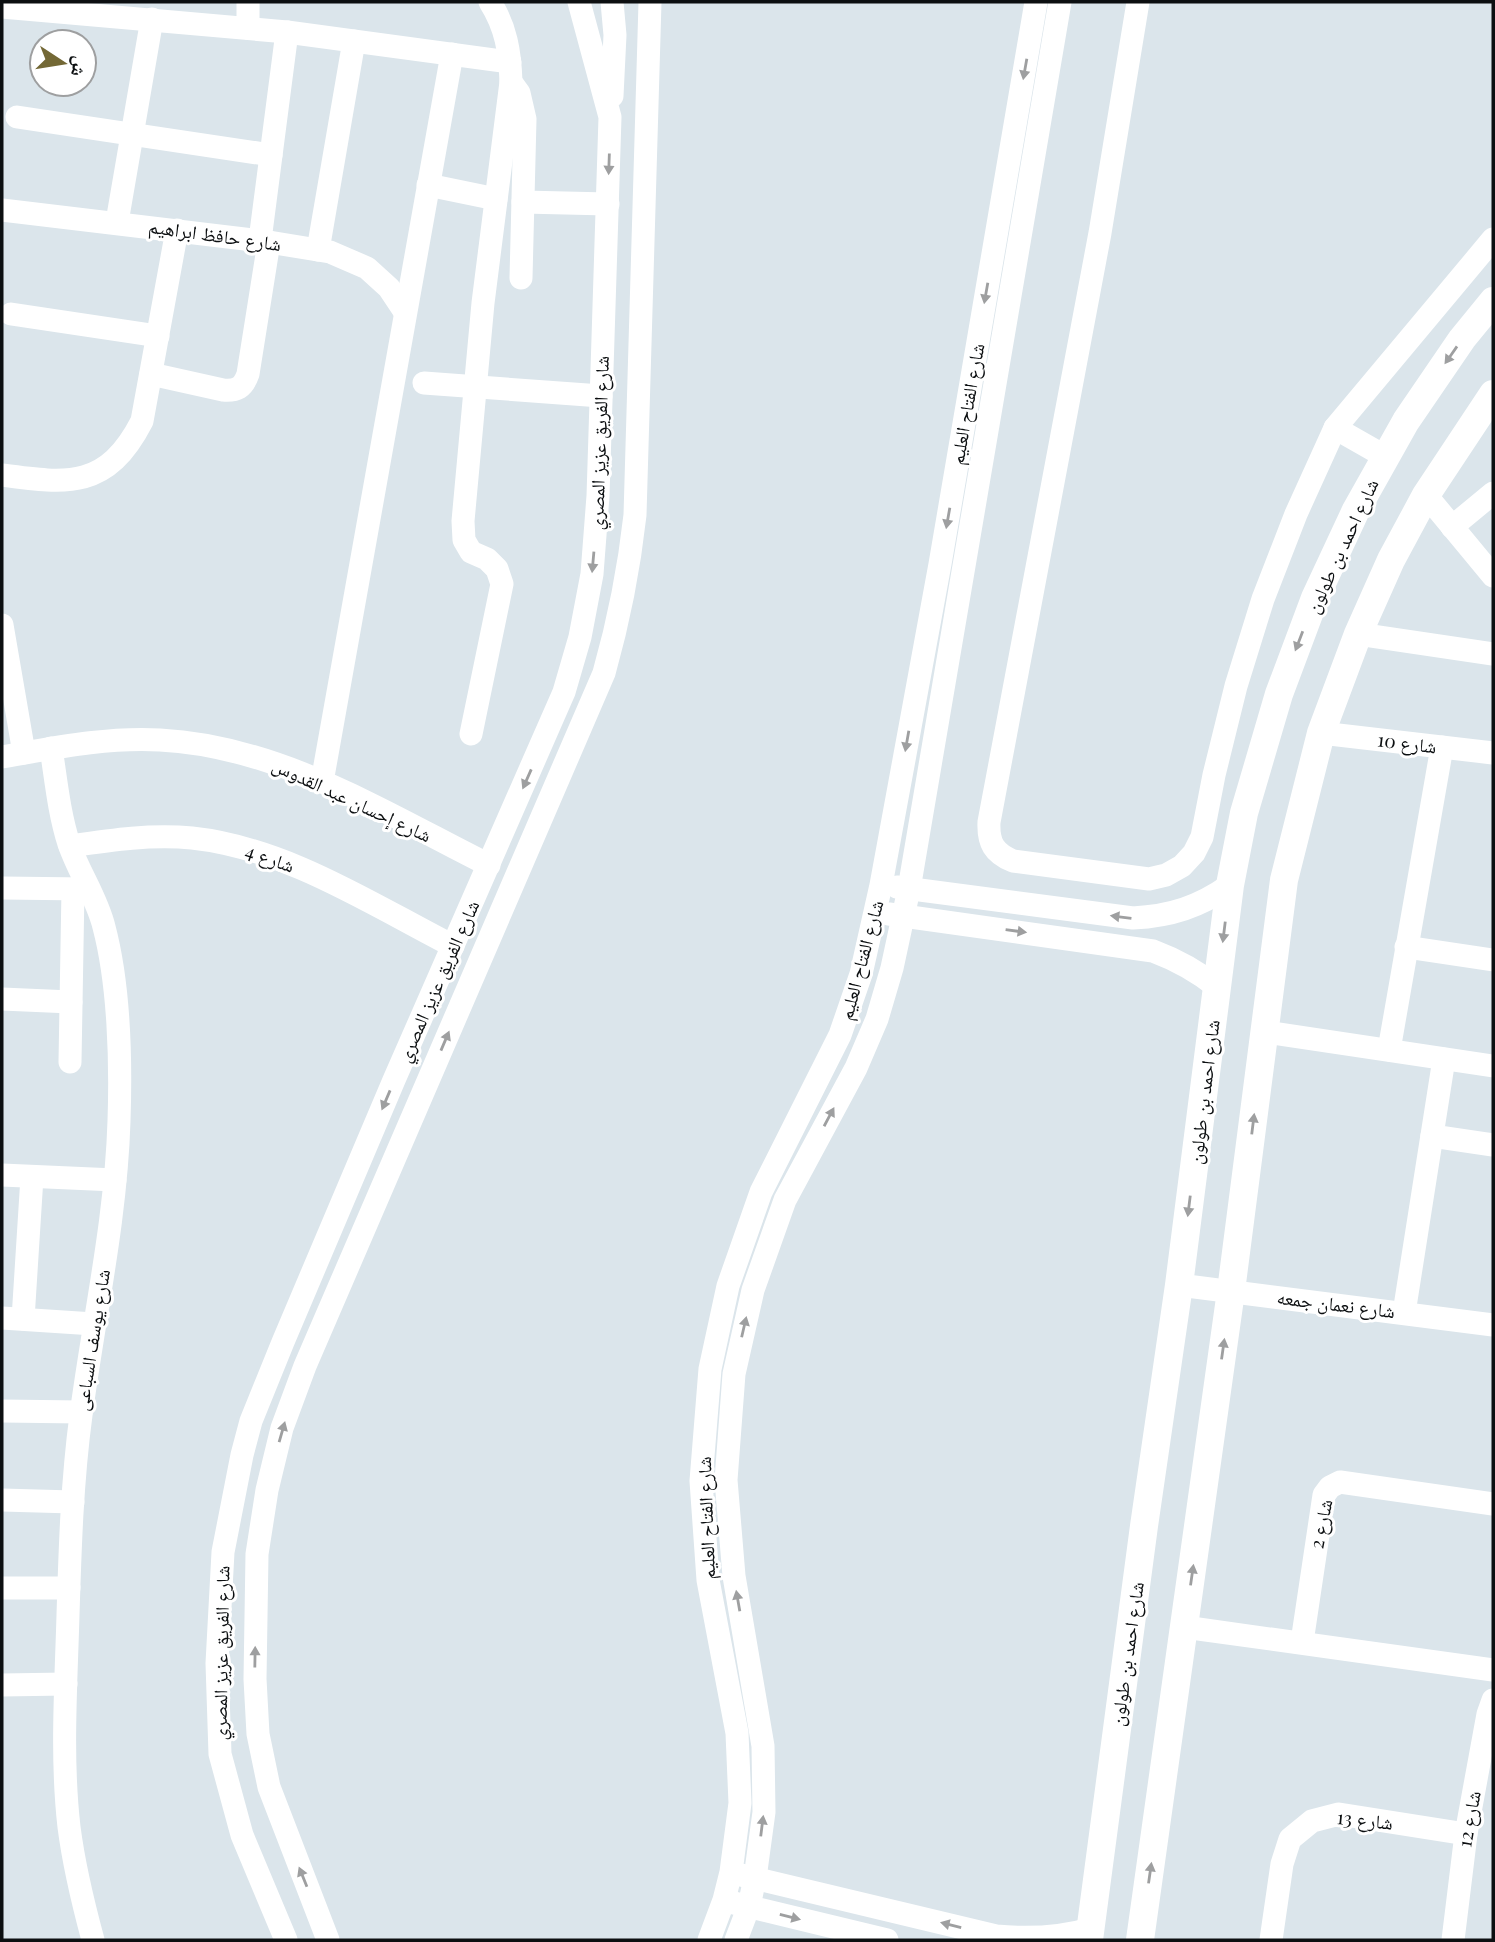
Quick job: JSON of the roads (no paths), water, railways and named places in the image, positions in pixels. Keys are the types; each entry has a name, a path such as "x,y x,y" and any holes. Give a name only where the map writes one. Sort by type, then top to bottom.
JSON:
{"street":[{"path":"248,2 248,28"},
{"path":"471,734 502,584 497,569 487,559 471,552 464,540 463,521 475,386 511,72 510,49 500,18 490,2"},
{"name":"شارع الفريق عزيز المصري","path":"286,1940 242,1835 220,1754 217,1663 223,1552 251,1421 366,1147 564,692 580,637 592,574 598,496 610,117 579,2"},
{"path":"610,117 614,69 612,2"},
{"name":"شارع الفريق عزيز المصري","path":"328,1940 269,1787 258,1734 255,1679 257,1554 267,1490 282,1428 305,1366 604,673 617,627 635,515 650,2"},
{"name":"شارع الفتاح العليم","path":"709,1940 724,1900 740,1803 737,1733 708,1580 701,1481 710,1369 728,1286 761,1192 840,1035 861,974 876,912 942,550 1036,2"},
{"name":"شارع الفتاح العليم","path":"736,1940 755,1878 764,1812 762,1745 734,1576 726,1480 734,1374 753,1290 785,1200 856,1068 877,1018 892,968 909,889 1060,2"},
{"path":"1138,2 1093,271 989,822 988,835 992,847 1001,856 1013,861 1149,879 1166,875 1182,866 1194,853 1202,837 1236,686 1263,599 1296,514 1335,428 1493,239"},
{"path":"2,7 193,12 248,28 452,54 511,72"},
{"path":"117,222 132,134 138,12"},
{"path":"151,374 223,390 235,391 244,385 248,374 265,241 271,155 287,32"},
{"path":"318,250 354,41"},
{"path":"322,782 452,54"},
{"path":"511,72 525,119 520,278"},
{"path":"17,117 271,155"},
{"path":"428,185 496,199"},
{"path":"523,202 608,204"},
{"name":"شارع حافظ ابراهيم","path":"2,210 117,222 330,252 367,268 389,288 405,312"},
{"path":"2,475 65,481 90,476 112,463 131,444 142,421 177,230"},
{"name":"شارع احمد بن طولون","path":"1090,1935 1142,1538 1179,1285 1230,886 1244,813 1279,694 1315,598 1356,510 1406,421 1462,339 1493,301"},
{"path":"11,314 158,336"},
{"path":"424,383 601,396"},
{"path":"1140,1940 1231,1291 1284,880 1321,733 1358,634 1391,560 1426,495 1493,394"},
{"path":"1335,428 1385,457"},
{"path":"1452,527 1493,493"},
{"path":"1426,495 1493,576"},
{"path":"2,625 13,755"},
{"path":"1358,634 1493,654"},
{"name":"شارع 10","path":"1321,733 1493,753"},
{"name":"شارع إحسان عبد القدوس","path":"13,755 105,740 159,740 214,746 266,760 322,782 489,866"},
{"path":"1389,1050 1442,747"},
{"name":"شارع يوسف السباعى","path":"51,748 61,818 81,889 97,905 105,930 116,1010 120,1066 115,1181 81,1412 73,1502 66,1684 65,1766 69,1828 93,1940"},
{"name":"شارع 4","path":"70,846 131,837 180,838 253,850 310,873 453,946"},
{"path":"881,885 1133,918 1157,917 1196,906 1230,886"},
{"path":"2,888 81,889 71,1002 70,1062"},
{"path":"972,897 967,909 979,926"},
{"path":"876,912 1153,951 1198,972 1217,987"},
{"path":"1153,951 1160,936 1157,917"},
{"path":"1406,947 1493,960"},
{"path":"2,999 71,1002"},
{"path":"1265,1032 1493,1066"},
{"path":"1404,1313 1444,1059"},
{"path":"1432,1136 1493,1145"},
{"path":"366,1147 378,1158 395,1159"},
{"path":"2,1175 115,1181"},
{"path":"32,1177 12,1318 94,1324"},
{"path":"343,1201 359,1203 372,1213"},
{"name":"شارع نعمان جمعه","path":"1179,1285 1493,1325"},
{"path":"710,1369 734,1374"},
{"path":"2,1411 81,1412"},
{"name":"شارع 2","path":"1302,1642 1324,1495 1330,1487 1340,1482 1493,1504"},
{"path":"2,1500 73,1502"},
{"path":"2,1588 69,1588"},
{"path":"1184,1627 1493,1670"},
{"path":"2,1685 66,1684"},
{"name":"شارع 12","path":"1453,1940 1466,1835 1488,1714 1493,1700"},
{"name":"شارع 13","path":"1271,1940 1282,1864 1290,1839 1312,1821 1339,1814 1466,1835"},
{"path":"730,1872 996,1936 1034,1939 1090,1935"},
{"path":"724,1900 887,1940"}]}
